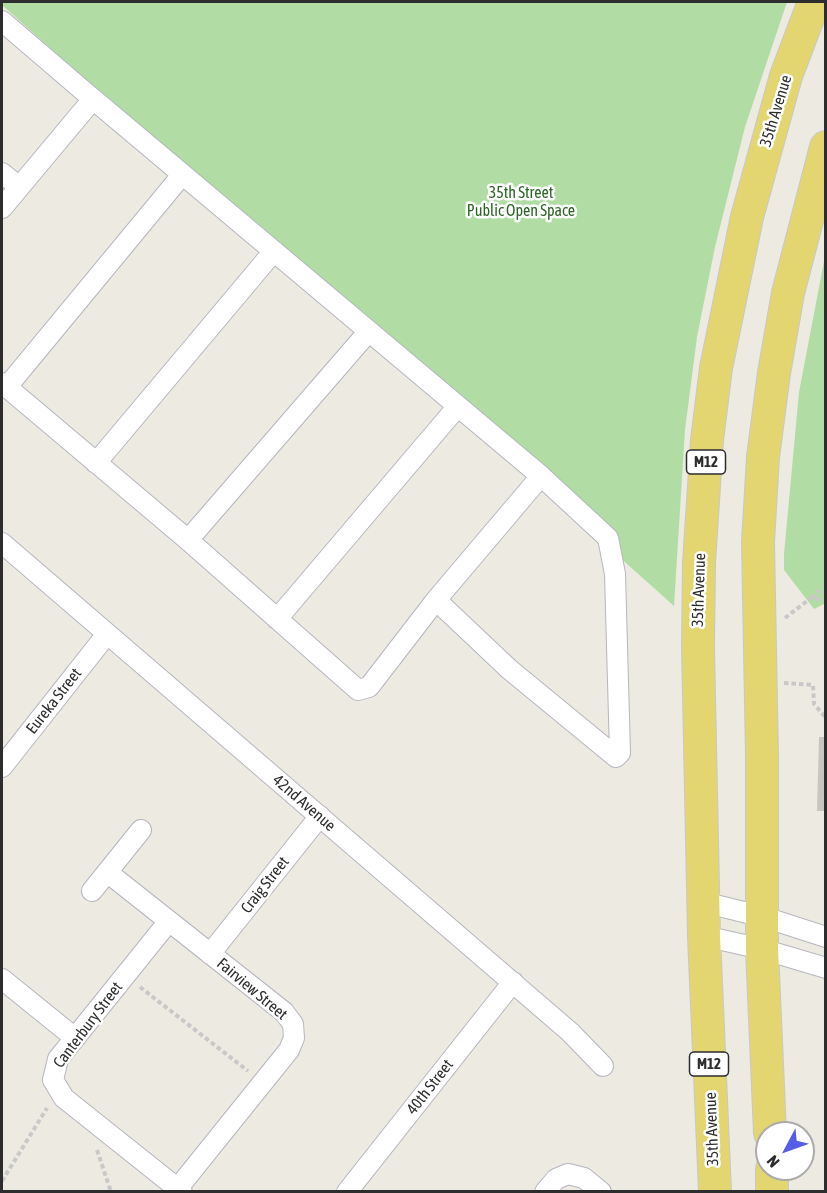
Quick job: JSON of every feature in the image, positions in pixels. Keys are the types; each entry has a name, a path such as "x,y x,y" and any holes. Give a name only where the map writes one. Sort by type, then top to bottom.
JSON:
{"main road":[{"name":"35th Avenue","path":"714,1191 703,902 698,647 699,563 709,429 716,368 747,217 786,76 814,2"},
{"path":"769,1121 762,949 764,917 758,542 763,457 774,373 788,293 825,147"}],"street":[{"path":"2,21 541,476 608,538 615,573 620,753 616,757 510,669 436,600"},
{"path":"2,208 93,99"},
{"path":"2,173 19,187"},
{"path":"182,175 4,386 188,540 358,690 369,687 436,600 541,476"},
{"path":"96,463 274,251"},
{"path":"188,540 369,331"},
{"path":"277,619 458,406"},
{"name":"42nd Avenue","path":"2,543 513,982 570,1032 603,1066"},
{"name":"Eureka Street","path":"2,767 107,634"},
{"name":"Craig Street","path":"210,954 320,816"},
{"path":"92,891 141,830"},
{"name":"Fairview Street","path":"107,872 284,1012 293,1024 292,1045 180,1190"},
{"path":"703,902 764,917 825,937"},
{"name":"Canterbury Street","path":"169,921 58,1059 53,1072 55,1087 64,1098 180,1190"},
{"path":"704,936 762,949 825,968"},
{"path":"2,979 75,1038"},
{"name":"40th Street","path":"347,1191 513,982"},
{"path":"545,1191 556,1179 568,1174 584,1178 601,1191"}],"path":[{"path":"777,624 825,586"},
{"path":"811,598 825,600"},
{"path":"780,683 813,685 814,704 825,718"},
{"path":"125,976 241,1063 261,1085"},
{"path":"2,1181 51,1102 64,1098"},
{"path":"98,1125 93,1137 111,1191"}],"green space":[{"name":"35th Street Public Open Space","path":"2,2 787,2 745,127 715,247 697,337 685,430 674,606 2,5"},
{"path":"825,256 826,603 814,609 784,570 784,554 799,392"}],"building":[{"path":"819,737 826,737 826,811 817,811"}]}
